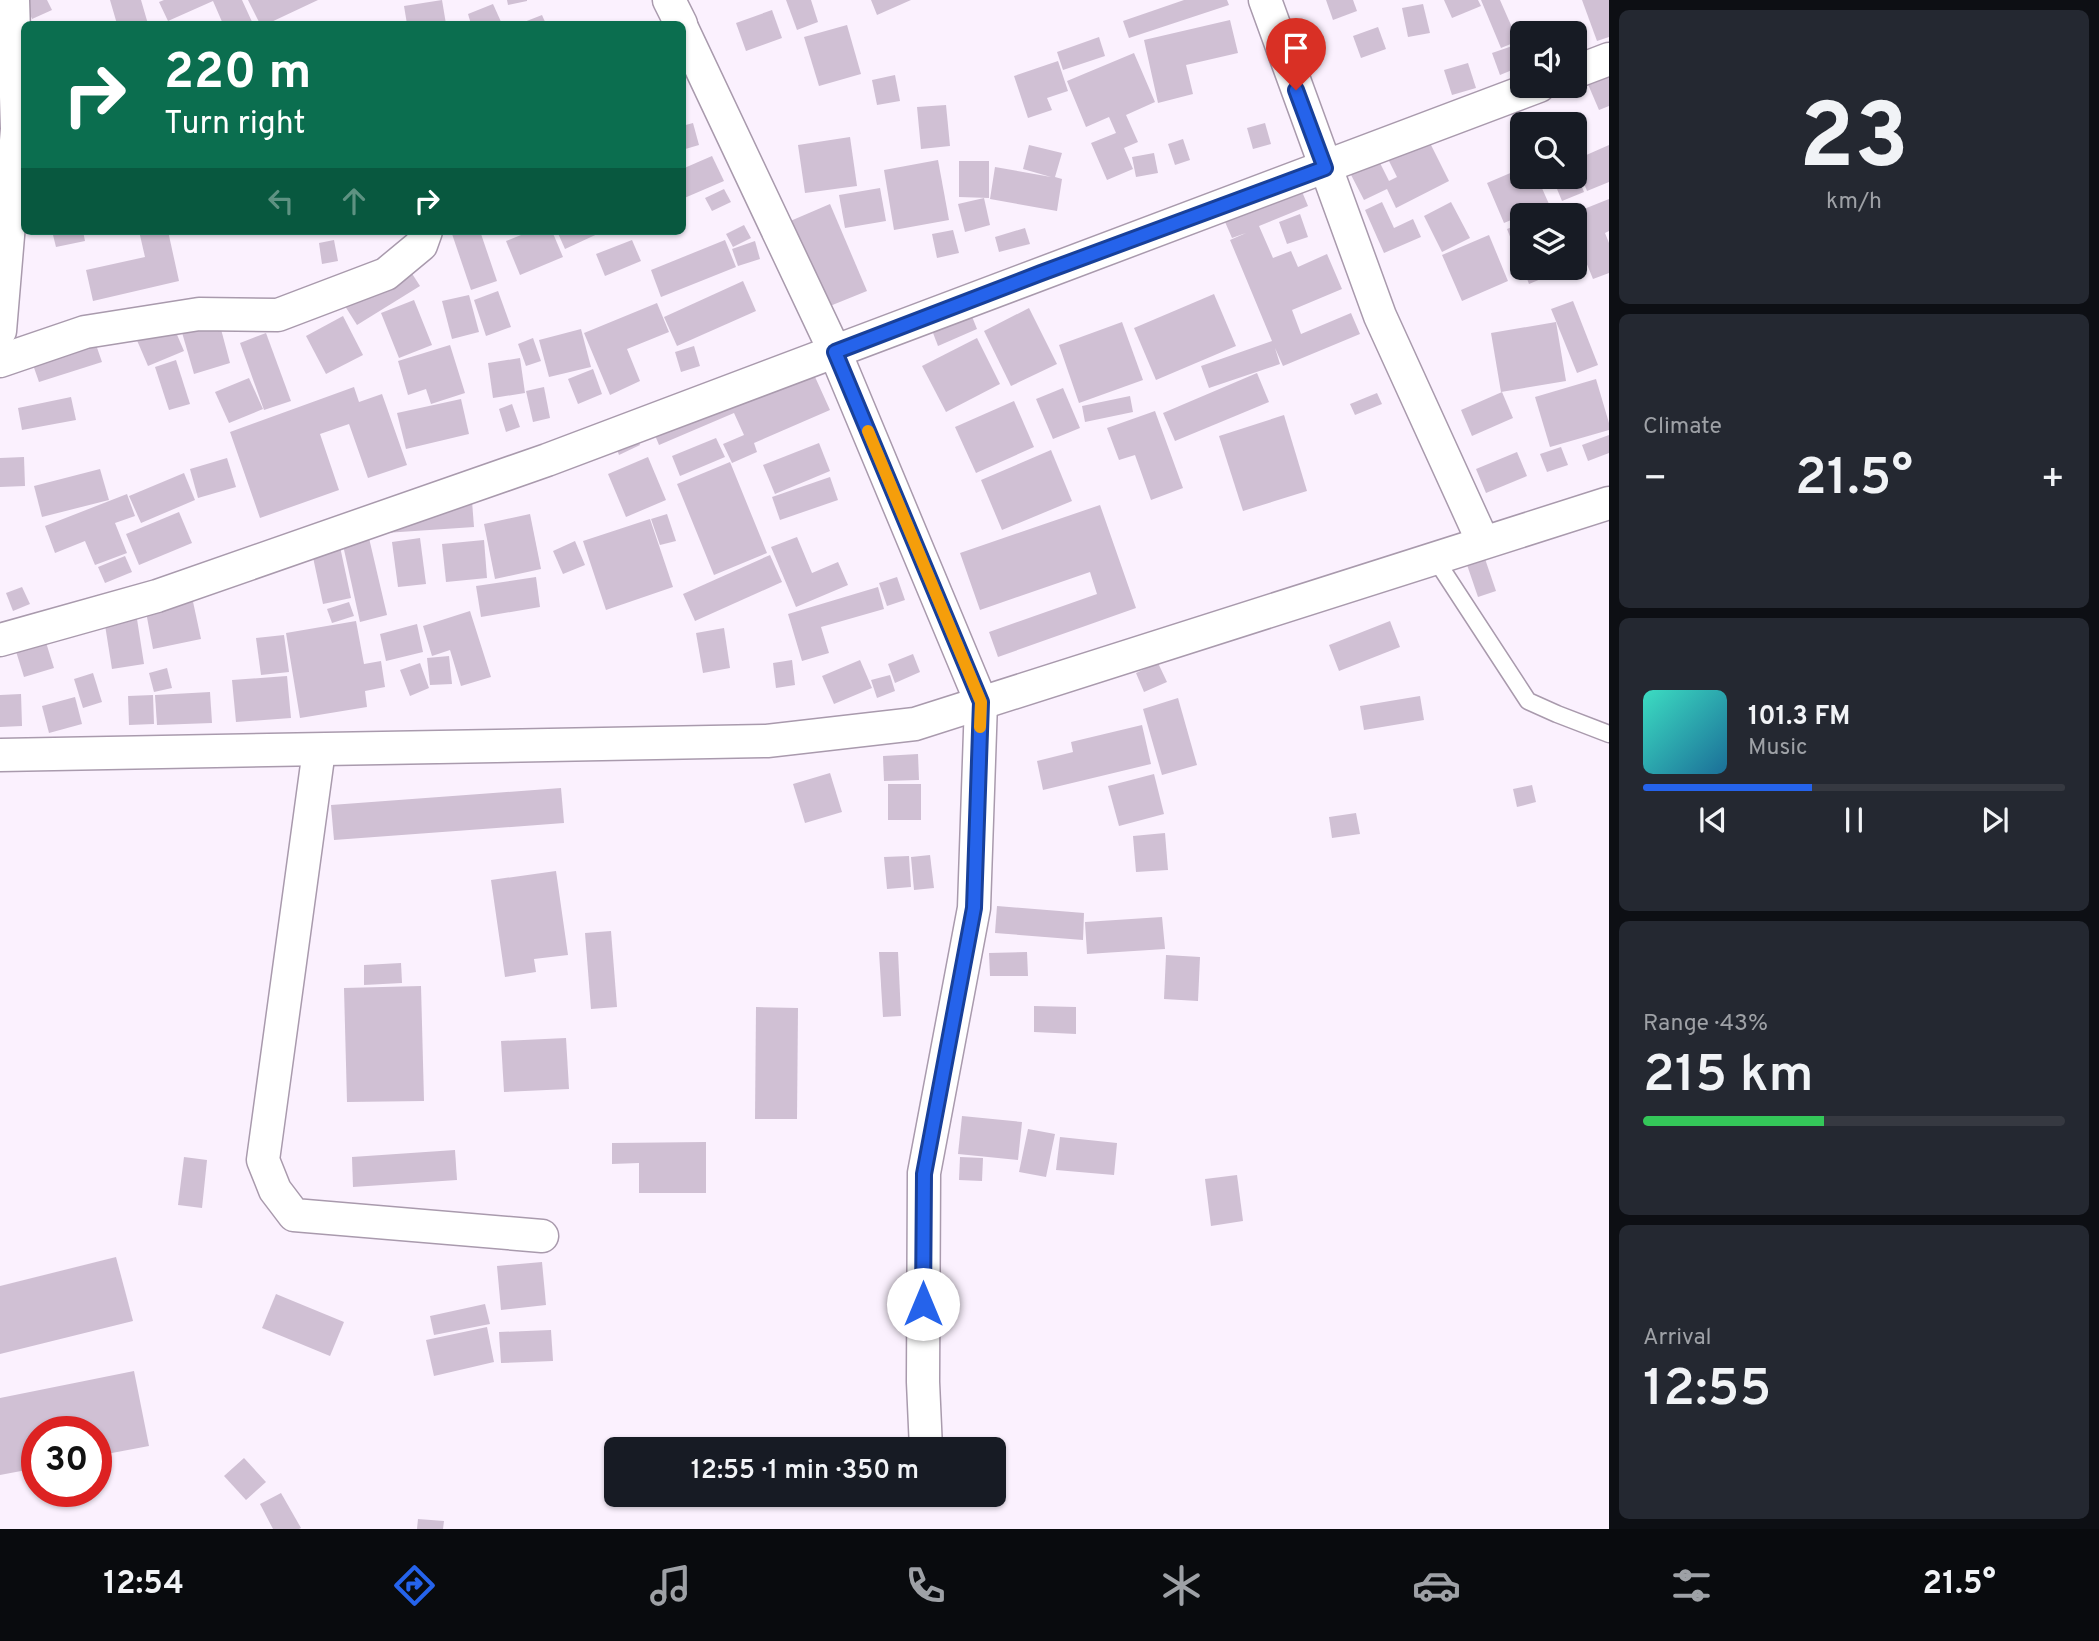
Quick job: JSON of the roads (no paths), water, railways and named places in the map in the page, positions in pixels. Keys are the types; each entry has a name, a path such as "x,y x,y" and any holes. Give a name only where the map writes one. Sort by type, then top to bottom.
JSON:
{"street":[{"path":"0,331 17,129 13,0"},
{"path":"1265,0 1380,316 1483,542"},
{"path":"686,39 835,352 981,702 974,908 924,1174 923,1382 925,1437"},
{"path":"1587,67 1609,59"},
{"path":"0,640 170,591 547,460 1510,97"},
{"path":"0,361 85,332 200,314 278,315 386,274 421,245 425,235"},
{"path":"0,755 768,741 915,724 1609,503"},
{"path":"319,750 263,1160 275,1190 294,1215 542,1236"}],"lane":[{"path":"1434,557 1528,701 1609,734"}]}
